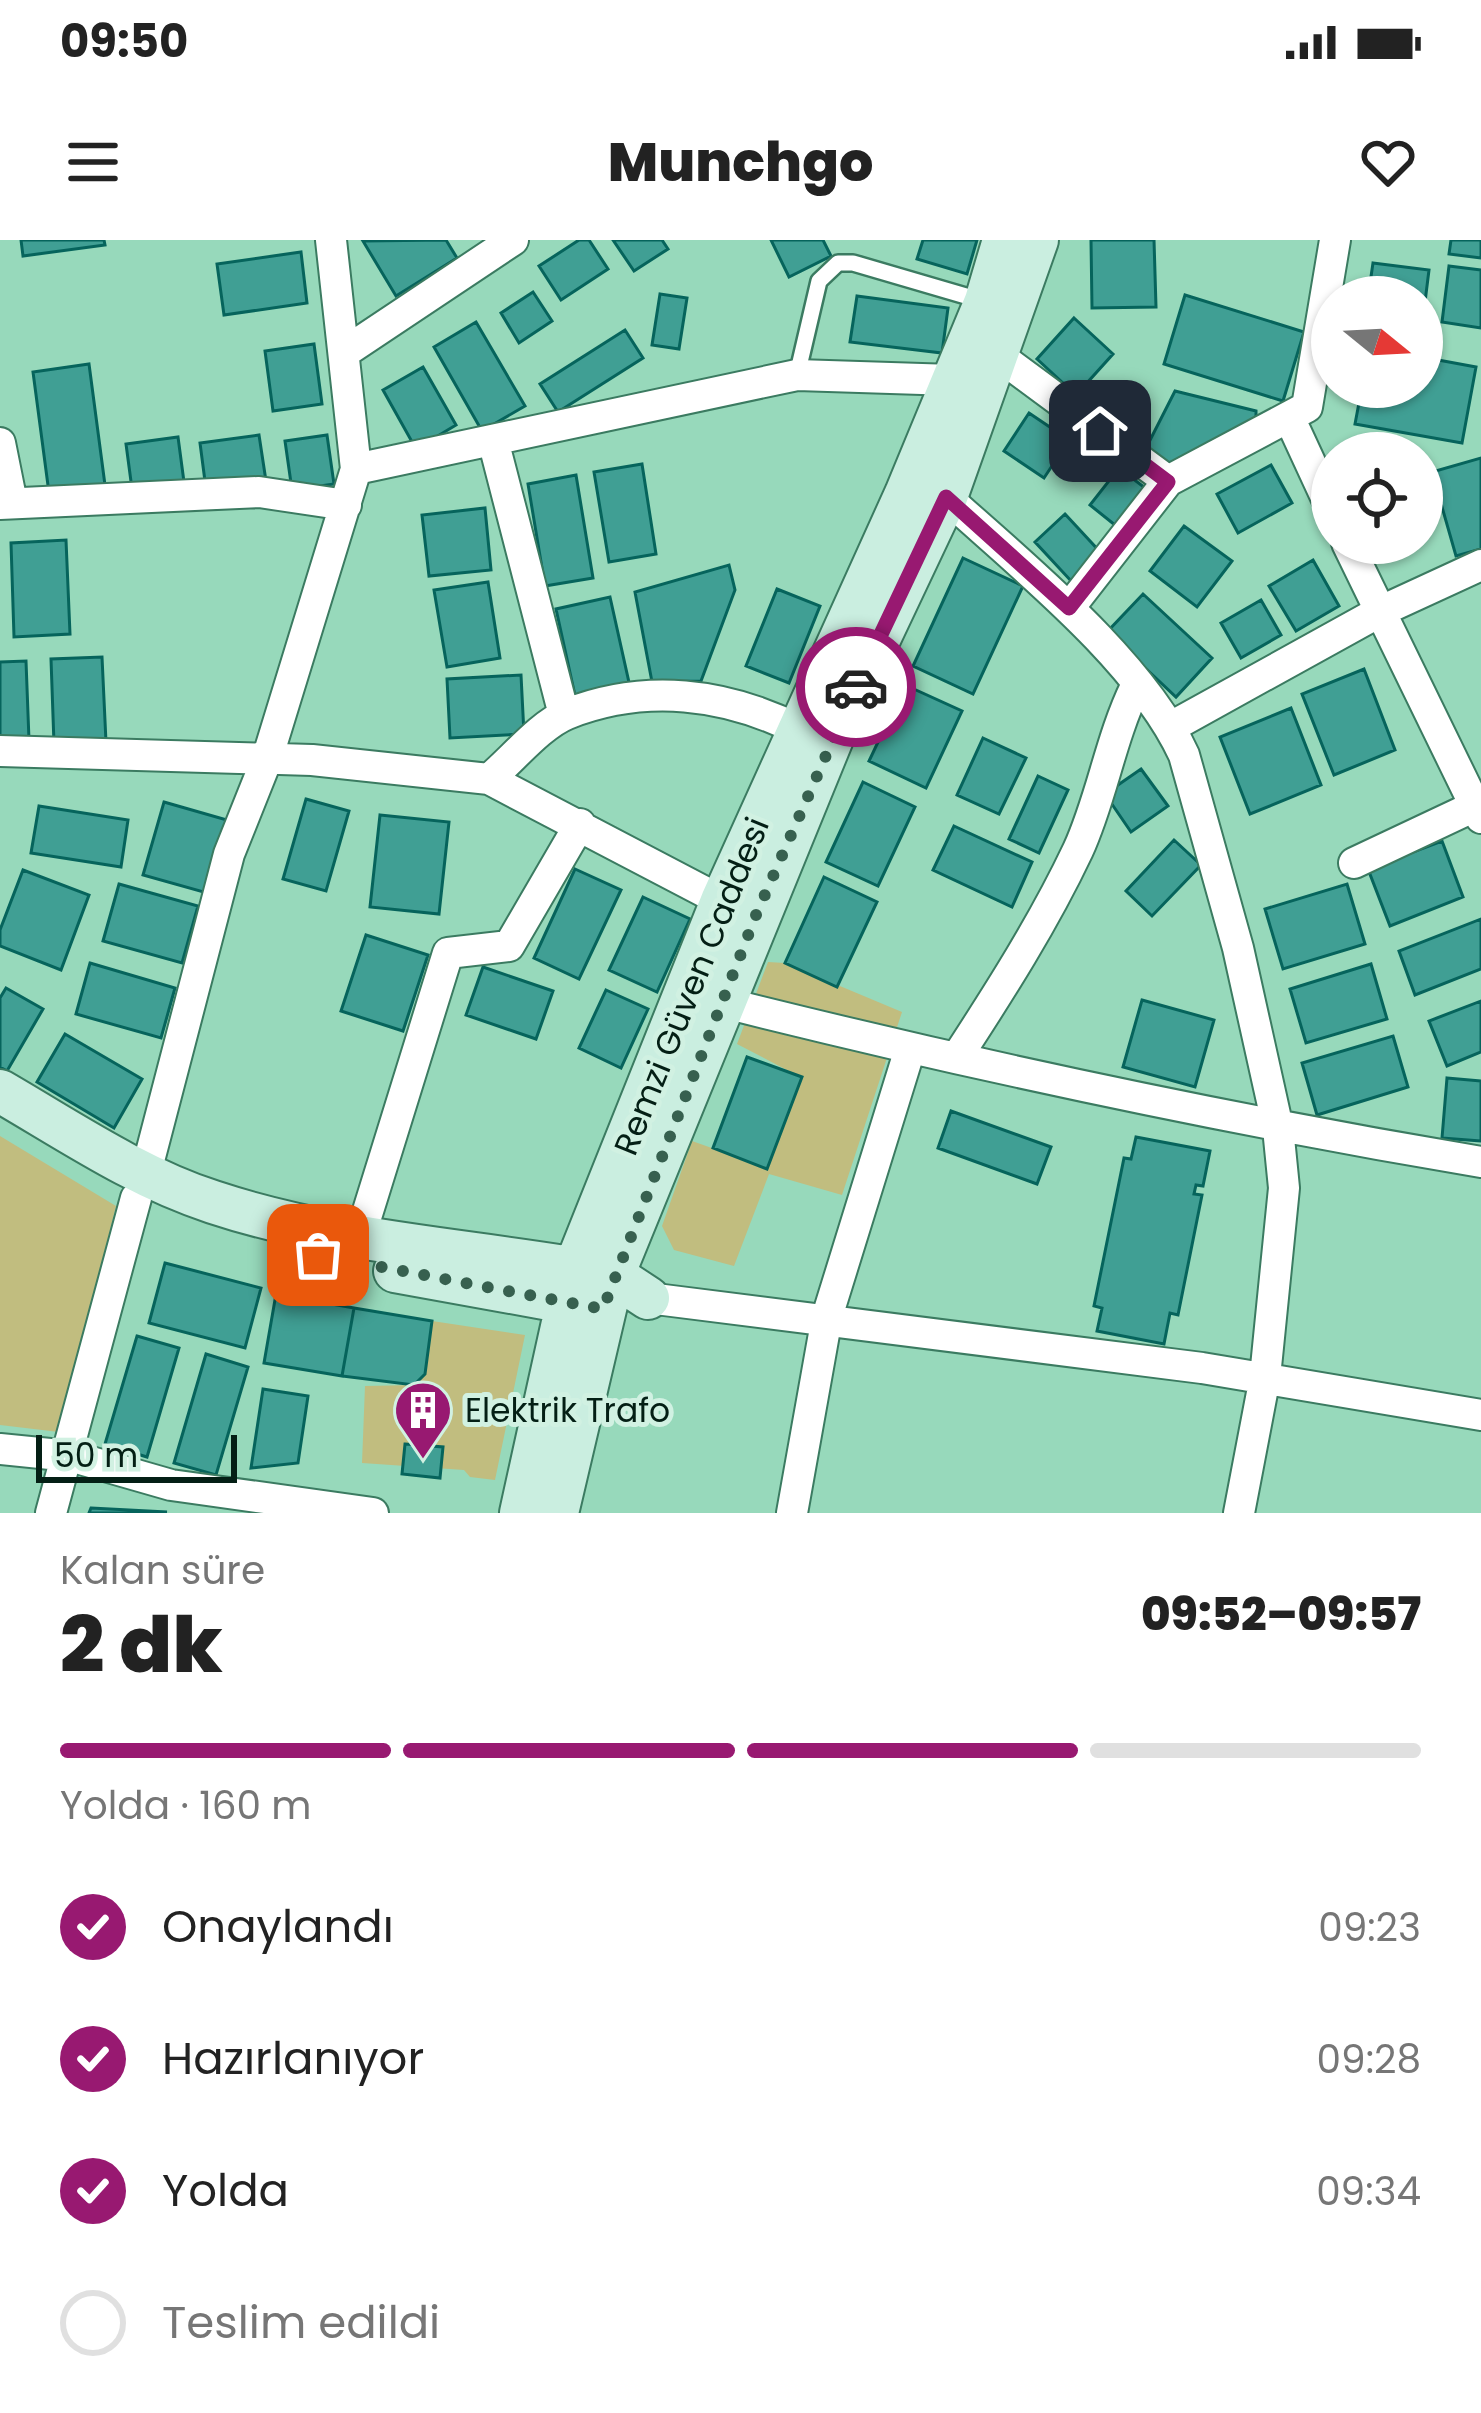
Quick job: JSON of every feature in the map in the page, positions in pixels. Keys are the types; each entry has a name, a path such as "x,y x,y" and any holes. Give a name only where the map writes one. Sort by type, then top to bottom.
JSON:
{"main road":[{"name":"Remzi Güven Caddesi","path":"601,1290 722,902 953,380 986,302 1004,240"},
{"name":"Remzi Güven Caddesi","path":"601,1290 832,736 946,497 1037,240"},
{"path":"0,1091 141,1187 359,1240 601,1290"},
{"path":"0,1120 241,1237 601,1290"},
{"path":"521,1513 601,1290"},
{"path":"557,1513 601,1290"}],"street":[{"path":"51,1513 230,854 267,759 356,469 331,240"},
{"path":"345,352 513,240"},
{"path":"1069,608 1168,482 1307,407 1335,240"},
{"path":"998,356 1168,482"},
{"path":"356,469 797,375 953,380"},
{"path":"1289,417 1311,465"},
{"path":"493,440 564,715"},
{"path":"0,443 6,504 259,493 346,505"},
{"path":"946,497 1069,608 1172,727 1184,754 1232,926 1278,1128 1284,1187 1264,1377 1239,1513"},
{"path":"1354,863 1478,812 1357,564"},
{"path":"1172,727 1379,612 1481,565"},
{"path":"957,1058 1005,984 1079,847 1115,729 1136,686"},
{"path":"489,779 564,715 674,692 746,706 799,730"},
{"path":"0,751 267,759 489,779 722,902"},
{"path":"359,1240 448,953 509,946 580,824"},
{"path":"721,1002 910,1049 1278,1128 1481,1162"},
{"path":"792,1513 827,1317 910,1049"},
{"path":"601,1290 1264,1377 1481,1415"},
{"path":"0,1449 70,1456 171,1485 272,1506 373,1513"}],"lane":[{"path":"797,375 819,281 838,263 853,263 986,302"}],"shaded area":[{"path":"768,962 785,963 902,1012 842,1195 769,1174 734,1266 674,1250 662,1226 692,1141 768,1168 802,1078 737,1044"},
{"path":"0,1136 116,1206 59,1432 0,1425"},
{"path":"432,1321 525,1335 495,1480 470,1477 464,1470 362,1463 365,1386 415,1385 425,1374"}],"building":[{"path":"21,240 104,240 105,245 23,256"},
{"path":"446,240 457,258 396,296 363,241"},
{"path":"579,240 589,240 608,269 561,300 539,266"},
{"path":"613,240 662,240 668,249 634,271"},
{"path":"771,240 823,240 831,256 789,277"},
{"path":"923,240 977,240 967,274 917,259"},
{"path":"1091,240 1154,240 1156,307 1092,308"},
{"path":"1451,240 1481,240 1481,258 1449,254"},
{"path":"301,252 307,303 224,315 217,264"},
{"path":"1373,263 1429,270 1428,276 1371,276"},
{"path":"1449,266 1481,270 1481,328 1443,322"},
{"path":"533,292 552,321 519,343 501,313"},
{"path":"660,294 687,298 679,349 652,345"},
{"path":"1185,295 1304,332 1283,401 1164,364"},
{"path":"857,296 948,308 942,353 850,342"},
{"path":"1074,318 1113,354 1076,395 1037,359"},
{"path":"476,322 525,406 482,431 434,347"},
{"path":"625,330 643,358 558,412 540,384"},
{"path":"314,344 322,404 273,411 265,351"},
{"path":"1443,361 1476,367 1462,443 1443,440 1443,432 1400,432 1355,424 1358,408 1443,408"},
{"path":"89,364 105,485 49,493 33,372"},
{"path":"423,367 456,425 416,449 383,390"},
{"path":"1175,391 1256,411 1256,426 1175,468 1146,448"},
{"path":"1029,413 1069,440 1044,478 1004,451"},
{"path":"259,435 266,481 206,489 200,443"},
{"path":"327,435 334,484 292,490 285,441"},
{"path":"178,437 184,482 132,489 126,444"},
{"path":"1481,458 1481,549 1456,556 1443,510 1443,469"},
{"path":"642,464 656,554 609,562 594,472"},
{"path":"1271,465 1292,503 1238,533 1217,494"},
{"path":"1119,468 1149,491 1120,529 1090,505"},
{"path":"576,475 593,578 545,586 528,484"},
{"path":"485,508 491,570 429,576 422,515"},
{"path":"1065,514 1102,554 1072,582 1035,542"},
{"path":"1184,526 1232,561 1197,607 1150,571"},
{"path":"66,540 70,634 14,637 11,543"},
{"path":"963,558 1023,586 973,694 913,666"},
{"path":"1311,561 1339,606 1296,631 1269,586"},
{"path":"729,565 735,590 701,681 652,682 635,592"},
{"path":"488,582 500,658 447,667 434,590"},
{"path":"777,589 820,606 789,683 746,666"},
{"path":"1143,594 1212,658 1176,697 1107,632"},
{"path":"610,597 630,687 576,700 556,609"},
{"path":"1261,600 1281,635 1241,658 1221,623"},
{"path":"102,657 106,742 54,744 51,659"},
{"path":"26,661 29,740 0,741 0,662"},
{"path":"1364,669 1395,750 1334,775 1302,694"},
{"path":"521,675 524,734 450,738 447,679"},
{"path":"905,685 962,711 926,788 869,761"},
{"path":"1291,708 1321,785 1250,814 1220,737"},
{"path":"983,738 1026,758 999,814 957,795"},
{"path":"1141,769 1168,806 1131,832 1105,794"},
{"path":"1038,776 1068,790 1039,853 1009,839"},
{"path":"863,782 915,807 878,886 826,862"},
{"path":"306,799 349,811 326,891 283,879"},
{"path":"164,802 227,820 207,893 143,875"},
{"path":"39,806 128,820 121,867 31,853"},
{"path":"380,815 449,822 439,914 370,907"},
{"path":"954,826 1032,862 1012,907 933,870"},
{"path":"1174,840 1201,865 1152,916 1126,891"},
{"path":"1442,841 1463,897 1390,926 1368,869"},
{"path":"575,869 621,890 579,979 534,958"},
{"path":"23,870 89,895 61,970 0,946 0,930"},
{"path":"824,877 877,902 837,987 785,963"},
{"path":"119,884 198,906 182,963 103,941"},
{"path":"1347,884 1365,944 1283,969 1265,909"},
{"path":"643,897 690,919 657,992 609,970"},
{"path":"1481,919 1481,969 1415,995 1399,951"},
{"path":"366,935 428,955 403,1031 341,1011"},
{"path":"90,963 175,988 161,1038 76,1014"},
{"path":"1371,964 1387,1019 1306,1043 1290,989"},
{"path":"483,967 553,991 536,1039 466,1015"},
{"path":"6,988 43,1009 7,1071 0,1067 0,998"},
{"path":"606,990 648,1009 621,1068 579,1048"},
{"path":"1142,1000 1214,1020 1195,1087 1123,1067"},
{"path":"1481,1001 1481,1052 1447,1066 1429,1021"},
{"path":"65,1034 142,1079 114,1128 37,1082"},
{"path":"1393,1036 1408,1087 1317,1115 1302,1063"},
{"path":"747,1057 802,1077 767,1169 713,1148"},
{"path":"1447,1078 1481,1081 1481,1141 1442,1138"},
{"path":"951,1111 1051,1147 1037,1184 938,1148"},
{"path":"1136,1137 1210,1151 1203,1186 1196,1185 1194,1194 1202,1195 1178,1315 1170,1313 1164,1344 1097,1331 1102,1308 1094,1306 1124,1158 1131,1159"},
{"path":"165,1263 261,1288 245,1348 149,1323"},
{"path":"276,1294 354,1308 342,1376 264,1363"},
{"path":"354,1308 432,1321 425,1374 414,1385 342,1376"},
{"path":"137,1336 179,1348 147,1457 105,1444"},
{"path":"206,1354 248,1367 216,1475 174,1463"},
{"path":"263,1389 308,1396 298,1463 251,1468"},
{"name":"Elektrik Trafo","path":"405,1444 443,1447 440,1478 402,1474"},
{"path":"91,1508 167,1512 89,1513"}],"way so far":[{"path":"318,1255 603,1309 756,915 856,687"}],"place":[{"name":"Elektrik Trafo","path":"423,1461"}],"route":[{"path":"856,687 946,497 1069,608 1168,482 1100,431"}]}
